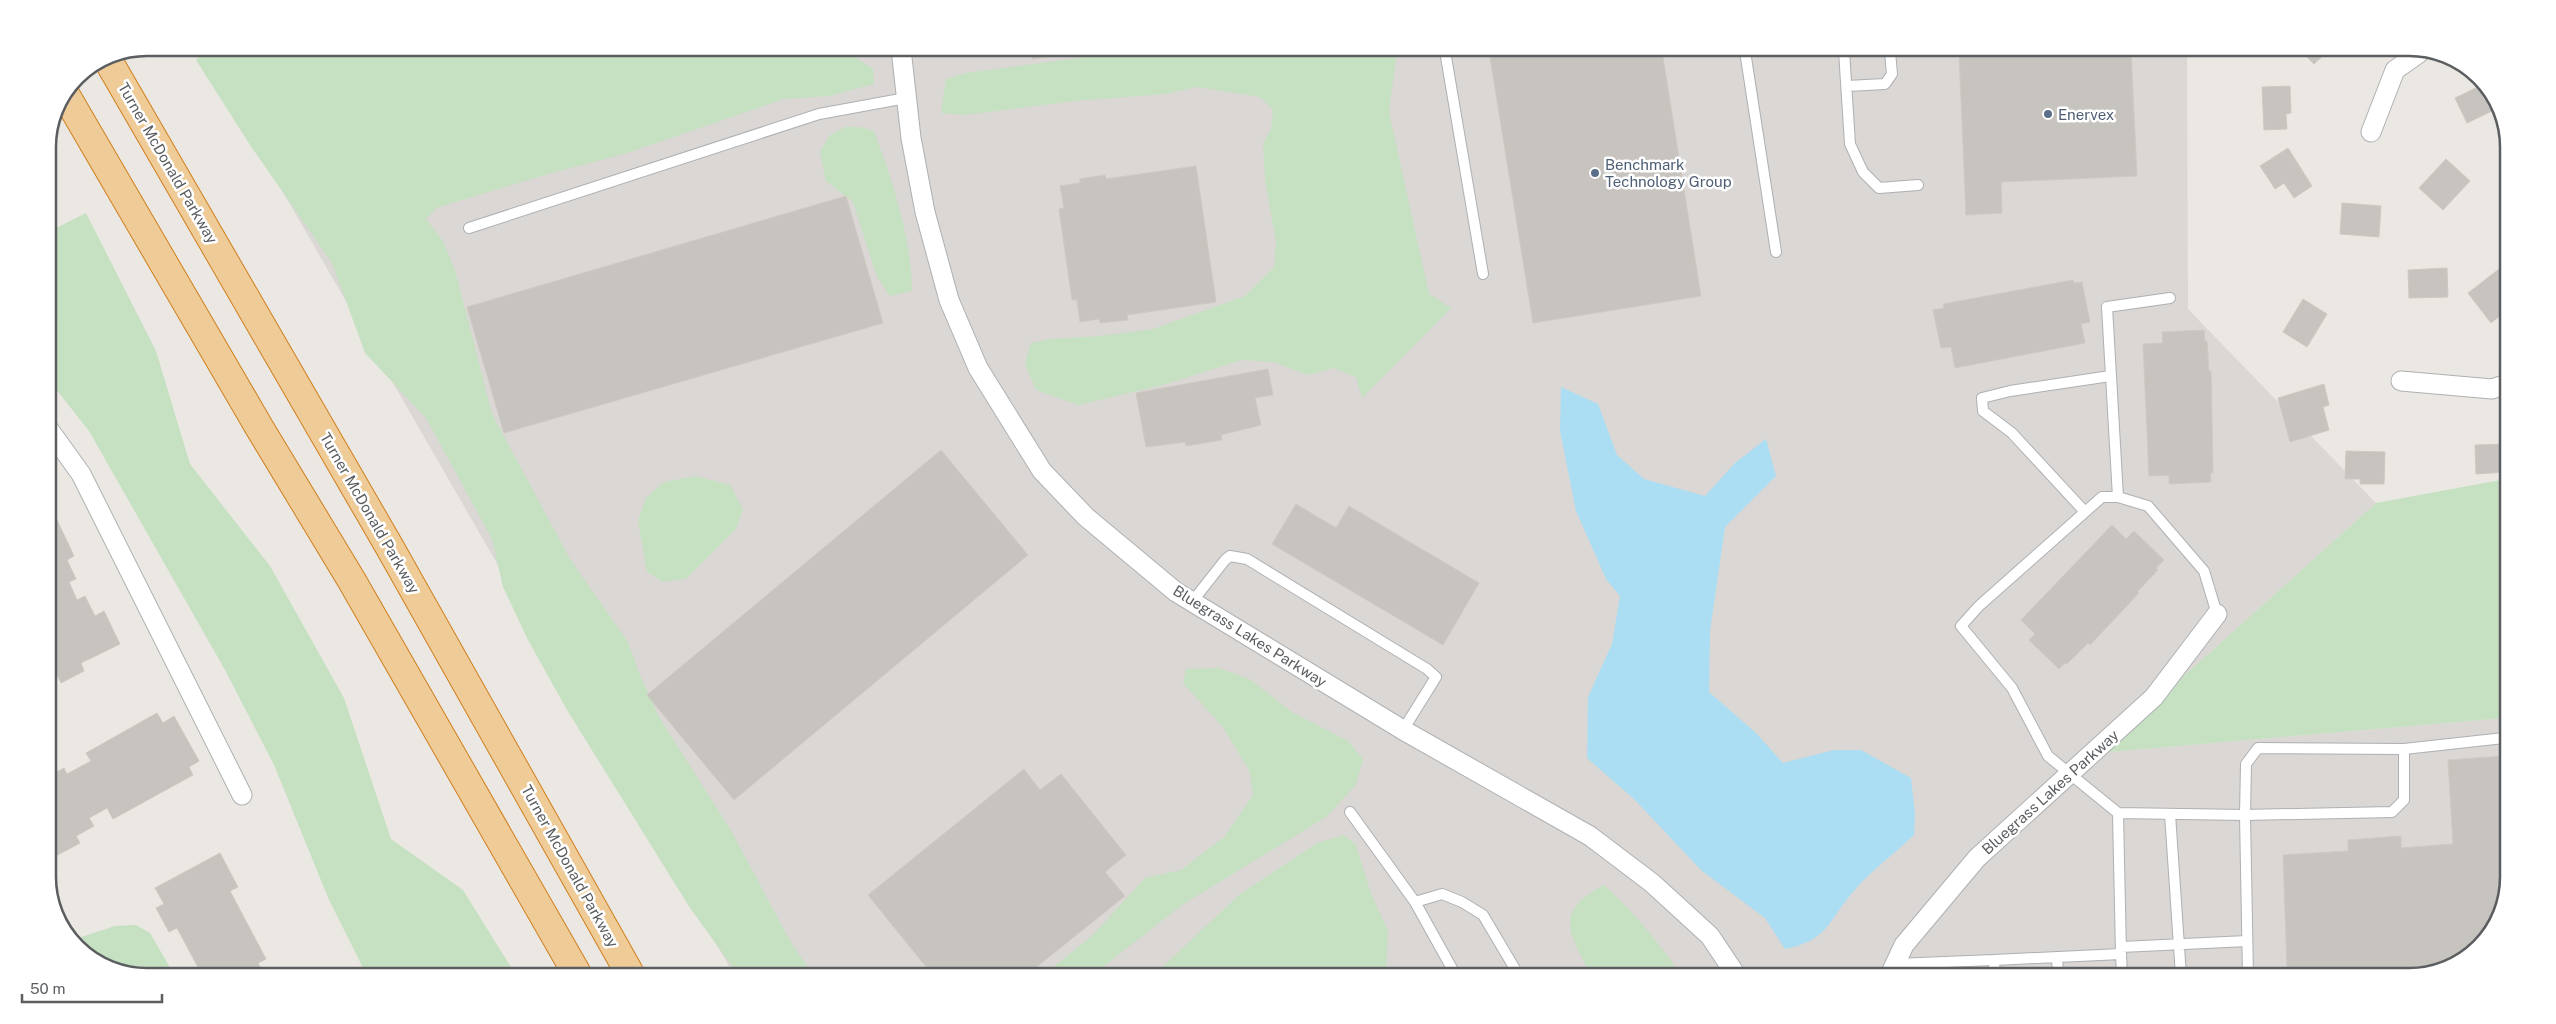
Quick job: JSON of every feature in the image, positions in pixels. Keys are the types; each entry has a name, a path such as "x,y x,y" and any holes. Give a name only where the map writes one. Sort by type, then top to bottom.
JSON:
{"highway":[{"name":"Turner McDonald Parkway","path":"110,65 389,546 627,968"},
{"path":"69,101 258,427 352,581 574,968"}],"street":[{"name":"Bluegrass Lakes Parkway","path":"902,56 914,157 938,266 949,300 978,368 1042,471 1086,517 1192,602 1403,730 1590,836 1652,883 1710,936 1731,968"},
{"path":"2371,132 2395,70 2413,56"},
{"path":"2401,381 2492,389 2500,386"},
{"path":"56,439 81,474 242,795"},
{"name":"Bluegrass Lakes Parkway","path":"1894,968 1904,945 1977,858 2154,697 2218,614"}],"lane":[{"path":"1446,56 1483,274"},
{"path":"1746,56 1776,252"},
{"path":"1844,56 1850,144 1863,172 1879,188 1918,185"},
{"path":"1847,86 1885,84 1892,74 1890,56"},
{"path":"469,228 819,114 906,98"},
{"path":"2118,497 2107,307 2170,298"},
{"path":"2085,512 2012,433 1983,411 1982,398 2010,391 2110,376"},
{"path":"2218,614 2204,571 2148,506 2118,497 2102,497 1979,606 1961,626 2012,688 2048,756 2118,813 2245,815 2392,812 2404,800 2404,749"},
{"path":"1192,602 1230,556 1247,559 1427,668 1436,677 1403,730"},
{"path":"2248,968 2246,764 2258,748 2404,749 2500,738"},
{"path":"1350,812 1415,902 1452,968"},
{"path":"2118,813 2122,968"},
{"path":"2170,814 2180,968"},
{"path":"1415,902 1442,894 1462,902 1483,915 1514,968"},
{"path":"1913,968 1994,960 2057,957 2179,944 2247,941"},
{"path":"2057,957 2058,968"},
{"path":"1994,960 1994,968"}],"shaded area":[{"path":"205,56 2187,56 2188,309 2376,503 2098,753 2500,718 2500,877 2495,906 2481,932 2464,949 2438,963 2420,967 730,968"}],"green space":[{"path":"200,56 854,56 873,69 874,84 830,96 784,99 624,154 555,172 436,208 426,219 443,241 455,270 492,414 570,559 628,642 640,675 659,717 732,832 790,941 809,968 733,968 690,908 567,710 528,640 503,587 492,539 426,418 365,353 332,263 250,145 196,60"},
{"path":"1093,56 1396,56 1389,112 1429,294 1451,308 1362,398 1356,377 1334,368 1308,375 1273,362 1242,360 1163,385 1078,405 1036,390 1025,364 1031,343 1050,339 1100,336 1153,329 1245,296 1274,267 1276,242 1265,180 1263,144 1271,129 1273,110 1260,97 1197,87 1165,94 1074,101 965,115 941,113 946,79 966,73"},
{"path":"845,127 860,127 874,131 888,170 905,229 912,291 890,296 877,277 853,202 826,181 820,152 829,136"},
{"path":"86,213 156,351 190,464 270,566 344,698 391,839 463,890 512,968 363,968 329,900 274,765 225,670 89,431 56,389 56,228"},
{"path":"696,476 730,485 743,509 736,529 686,579 663,582 647,572 638,521 646,498 664,482"},
{"path":"2500,480 2500,718 2098,753 2376,503"},
{"path":"1219,668 1251,680 1292,712 1348,741 1363,759 1356,785 1326,817 1182,905 1101,968 1052,968 1093,935 1145,878 1181,870 1224,837 1253,795 1249,770 1222,726 1183,683 1186,669"},
{"path":"1344,835 1356,845 1371,894 1388,931 1386,968 1161,968 1240,894 1317,843"},
{"path":"1604,885 1645,928 1676,968 1588,968 1572,935 1570,924 1572,914 1577,905"},
{"path":"136,925 150,933 170,968 136,967 118,963 92,949 80,937 115,926"}],"water":[{"path":"1561,387 1598,404 1617,455 1644,479 1705,496 1735,463 1766,439 1776,476 1725,527 1710,631 1709,692 1756,733 1783,763 1834,750 1861,750 1911,778 1915,814 1914,835 1866,878 1852,893 1825,929 1810,941 1785,949 1765,918 1701,870 1634,799 1587,758 1588,697 1612,644 1620,596 1606,579 1576,511 1560,431"}],"building":[{"path":"1032,56 1053,56 1032,59"},
{"name":"Benchmark Technology Group","path":"1490,56 1663,56 1701,296 1533,323"},
{"name":"Enervex","path":"1959,56 2131,56 2137,176 2001,182 2002,213 1966,215"},
{"path":"2306,56 2323,56 2314,64"},
{"path":"2290,86 2291,113 2286,114 2287,129 2264,130 2262,87"},
{"path":"2477,87 2492,111 2467,123 2455,98"},
{"path":"2288,148 2312,186 2294,198 2284,183 2275,189 2260,166"},
{"path":"2446,159 2470,181 2443,210 2419,188"},
{"path":"1196,166 1216,302 1127,315 1128,320 1100,323 1099,319 1080,322 1077,300 1072,300 1059,209 1064,208 1060,186 1080,183 1080,179 1105,175 1106,179"},
{"path":"846,196 883,323 504,433 467,307"},
{"path":"2342,203 2381,206 2379,237 2340,234"},
{"path":"2447,268 2448,297 2409,298 2408,270"},
{"path":"2500,268 2500,316 2491,323 2468,293"},
{"path":"2073,280 2074,283 2082,282 2090,322 2081,324 2085,343 1955,368 1951,347 1941,348 1933,310 1944,308 1943,304"},
{"path":"2303,299 2327,314 2307,347 2283,332"},
{"path":"2204,330 2205,341 2207,341 2209,372 2211,371 2213,473 2210,473 2211,482 2169,484 2169,475 2149,476 2143,344 2163,343 2162,332"},
{"path":"1268,369 1273,395 1255,398 1261,425 1221,435 1222,440 1186,446 1185,442 1146,447 1136,393"},
{"path":"2324,384 2329,405 2323,407 2329,430 2290,442 2278,398"},
{"path":"2500,444 2500,472 2476,474 2475,445"},
{"path":"941,450 1028,555 734,800 647,695"},
{"path":"2346,451 2385,452 2384,484 2360,484 2360,479 2345,479"},
{"path":"1296,504 1336,528 1349,506 1479,583 1443,645 1272,544"},
{"path":"56,520 74,556 67,560 76,579 69,582 77,600 85,596 95,616 104,611 120,644 81,663 84,671 61,683 56,672"},
{"path":"2112,525 2126,539 2134,531 2164,560 2156,568 2158,570 2137,592 2139,593 2090,645 2088,643 2067,664 2065,663 2059,669 2029,640 2035,634 2021,620"},
{"path":"157,713 163,723 174,716 199,761 189,767 193,775 113,819 107,808 89,818 94,826 76,836 80,843 56,856 56,772 64,768 67,774 91,761 86,753"},
{"path":"2500,756 2499,888 2495,906 2481,932 2464,949 2432,965 2409,968 2287,967 2283,855 2348,851 2348,840 2401,836 2401,848 2453,844 2448,760"},
{"path":"1024,769 1040,790 1061,774 1126,855 1105,872 1125,896 1035,968 927,968 868,895"},
{"path":"220,853 238,887 230,891 266,959 258,963 260,968 198,968 177,928 169,932 156,908 164,904 155,888"}],"place":[{"name":"Enervex","path":"2048,114"},
{"name":"Benchmark Technology Group","path":"1595,173"}]}
